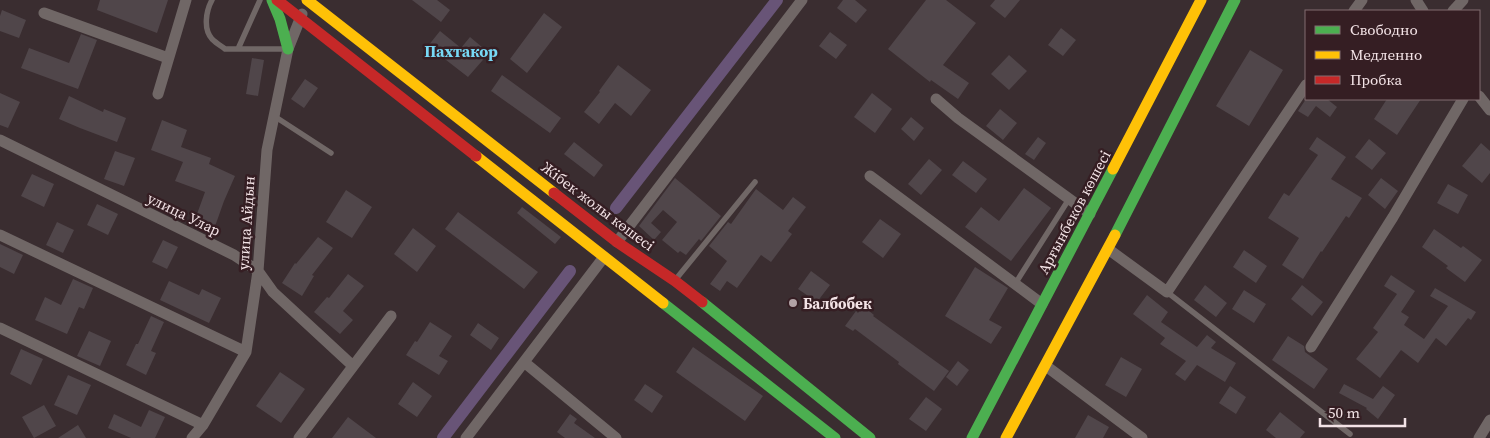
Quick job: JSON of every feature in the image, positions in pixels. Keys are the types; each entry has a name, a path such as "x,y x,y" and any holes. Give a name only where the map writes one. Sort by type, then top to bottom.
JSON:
{"main road":[{"path":"272,0 280,19 288,49"},
{"path":"277,0 834,438"},
{"name":"Жібек жолы көшесі","path":"307,0 617,242 675,281 870,438"},
{"name":"Арғынбеков көшесі","path":"974,434 1201,0"},
{"path":"1006,438 1108,249 1235,0"},
{"path":"965,438 974,434"}],"street":[{"path":"158,94 186,0"},
{"name":"улица Айдын","path":"192,438 203,425 246,352 258,271 267,150 288,49 307,0"},
{"path":"617,242 802,0"},
{"path":"1454,10 1462,0"},
{"path":"44,13 168,58"},
{"path":"1108,249 1168,292 1305,86"},
{"path":"1480,97 1490,110"},
{"path":"936,99 958,118 1090,214"},
{"path":"1311,347 1463,100"},
{"name":"улица Улар","path":"0,140 234,255 258,271 273,292 353,366"},
{"path":"870,176 1042,304"},
{"path":"0,235 246,352"},
{"path":"466,438 604,257"},
{"path":"299,438 391,316"},
{"path":"0,328 203,425"},
{"path":"524,362 616,438"},
{"path":"1046,366 1142,438"},
{"path":"1480,438 1490,420"}],"lane":[{"path":"212,0 207,15 210,37 225,49 288,49"},
{"path":"238,49 260,0"},
{"path":"274,116 331,153"},
{"path":"675,281 755,182"},
{"path":"1015,284 1069,198"},
{"path":"1168,292 1350,434"}],"building":[{"path":"100,0 168,0 157,33 97,10"},
{"path":"412,0 437,0 450,10 441,22"},
{"path":"843,0 855,0 867,10 856,23 837,8"},
{"path":"926,0 946,0 976,23 943,65 969,83 958,99 931,80 930,82 888,49"},
{"path":"995,0 1020,0 1005,18 990,6"},
{"path":"2,10 26,20 19,38 0,31"},
{"path":"544,13 562,27 527,73 510,59"},
{"path":"1061,28 1076,40 1063,56 1048,45"},
{"path":"440,31 461,48 470,37 489,53 468,77 428,46"},
{"path":"830,32 847,45 836,59 819,46"},
{"path":"81,34 97,40 78,89 21,68 29,48 69,63"},
{"path":"1250,50 1283,70 1249,126 1216,106"},
{"path":"1009,55 1027,71 1009,90 991,74"},
{"path":"252,58 264,60 258,96 246,94"},
{"path":"618,65 651,90 631,116 615,103 599,124 584,112"},
{"path":"502,75 561,118 550,133 491,91"},
{"path":"305,79 318,88 304,108 291,99"},
{"path":"0,93 20,102 8,128 0,125"},
{"path":"872,93 892,109 875,133 854,117"},
{"path":"69,96 103,112 104,109 126,118 117,142 59,119"},
{"path":"1305,100 1328,100 1337,107 1330,117 1316,106 1308,117 1298,111"},
{"path":"1386,100 1420,100 1397,135 1374,119"},
{"path":"1000,109 1017,123 1003,140 986,126"},
{"path":"911,117 924,128 914,141 901,129"},
{"path":"162,120 187,130 181,147 211,158 209,164 235,176 213,232 193,225 205,192 175,181 183,162 151,150"},
{"path":"1038,137 1046,143 1034,160 1025,154"},
{"path":"1317,137 1346,157 1331,179 1362,198 1349,218 1346,216 1303,279 1282,265 1299,238 1268,218 1284,193 1289,196 1318,155 1309,149"},
{"path":"1369,139 1386,153 1372,170 1355,157"},
{"path":"574,142 603,165 594,177 564,154"},
{"path":"1481,143 1490,151 1490,173 1482,183 1462,166"},
{"path":"115,151 135,158 124,186 104,179"},
{"path":"929,159 942,170 921,195 908,184"},
{"path":"963,161 987,179 976,193 952,175"},
{"path":"32,174 54,184 44,207 21,196"},
{"path":"675,178 721,216 701,241 699,239 686,255 680,251 678,253 662,240 677,222 663,210 651,223 661,232 654,240 639,226"},
{"path":"1381,178 1398,191 1385,209 1368,195"},
{"path":"1448,184 1468,195 1458,214 1437,203"},
{"path":"1024,188 1051,208 1011,261 965,227 981,207 999,221"},
{"path":"756,189 783,210 793,197 806,207 788,231 792,234 771,262 761,255 737,288 727,281 720,291 710,284 727,261 709,246 728,222 731,224"},
{"path":"346,190 372,207 352,238 326,222"},
{"path":"97,204 118,214 108,235 87,225"},
{"path":"522,207 561,237 555,244 517,213"},
{"path":"458,212 538,272 524,289 445,229"},
{"path":"880,219 901,234 883,258 862,242"},
{"path":"57,222 74,230 63,253 46,245"},
{"path":"413,228 436,246 417,272 394,254"},
{"path":"1434,229 1482,260 1465,282 1446,268 1448,266 1422,247"},
{"path":"318,237 333,248 312,275 314,276 302,296 282,283 295,263"},
{"path":"163,240 178,247 167,269 152,262"},
{"path":"0,244 23,255 14,274 0,267"},
{"path":"1244,250 1267,266 1256,283 1233,267"},
{"path":"975,267 1008,288 989,320 1002,327 991,344 945,316"},
{"path":"811,271 830,285 817,302 798,289"},
{"path":"348,274 364,286 343,311 353,320 340,334 314,312 327,297 329,298"},
{"path":"1391,275 1415,291 1401,312 1409,317 1404,325 1424,339 1448,306 1430,296 1435,288 1476,312 1471,320 1468,318 1446,346 1436,338 1418,363 1401,350 1380,378 1356,359 1378,332 1373,328 1397,294 1384,286"},
{"path":"73,279 93,288 84,309 79,307 67,334 35,320 45,297 61,305"},
{"path":"169,281 199,295 202,289 221,298 209,323 160,300"},
{"path":"1205,285 1227,303 1216,317 1194,300"},
{"path":"1302,285 1323,302 1312,316 1291,299"},
{"path":"1244,290 1266,304 1254,323 1232,309"},
{"path":"1147,295 1168,312 1161,322 1197,347 1207,335 1216,342 1211,348 1236,363 1225,382 1197,365 1185,381 1175,374 1186,361 1160,344 1165,338 1133,314"},
{"path":"863,306 873,316 949,371 934,391 855,329 853,331 845,326 856,311 858,313"},
{"path":"151,316 164,322 151,351 156,353 146,375 126,365"},
{"path":"430,322 452,336 439,356 448,361 439,375 406,355"},
{"path":"478,323 499,338 491,350 470,335"},
{"path":"89,331 111,341 100,366 77,356"},
{"path":"1288,336 1304,346 1305,352 1328,369 1314,389 1272,360"},
{"path":"693,347 763,396 745,421 676,372"},
{"path":"21,349 43,359 31,385 10,374"},
{"path":"1121,357 1142,369 1126,397 1105,385"},
{"path":"958,361 969,370 957,386 946,377"},
{"path":"280,372 305,389 281,423 256,406"},
{"path":"68,375 91,385 77,415 54,405"},
{"path":"413,382 432,396 417,417 398,404"},
{"path":"645,384 663,396 652,413 634,400"},
{"path":"1344,384 1373,399 1383,386 1395,395 1378,419 1367,408 1339,393"},
{"path":"1230,386 1246,397 1236,414 1219,403"},
{"path":"926,397 942,409 926,431 909,419"},
{"path":"44,405 56,426 34,438 22,417"},
{"path":"149,410 165,417 155,438 131,438 108,428 114,414 141,427"},
{"path":"1280,412 1305,432 1300,438 1276,438 1266,430"},
{"path":"570,414 577,419 574,423 595,438 565,438 557,432"},
{"path":"1088,415 1109,427 1103,438 1075,438"},
{"path":"348,417 376,438 332,438"},
{"path":"78,425 86,438 58,438"}],"waterway":[{"path":"616,208 777,0"},
{"path":"443,438 570,271"}],"traffic: fast":[{"path":"272,0 280,19 288,49"},
{"path":"1115,235 1235,0"},
{"path":"972,438 1113,169"},
{"path":"702,302 870,438"},
{"path":"663,303 835,438"}],"traffic: slow":[{"path":"307,0 554,193"},
{"path":"1113,169 1201,0"},
{"path":"476,156 663,303"},
{"path":"1006,438 1115,235"}],"traffic: jam":[{"path":"277,0 476,156"},
{"path":"554,193 617,242 675,281 702,302"}],"place":[{"name":"Балбобек","path":"793,303"}],"district":[{"name":"Пахтакор","path":"461,51"}]}
